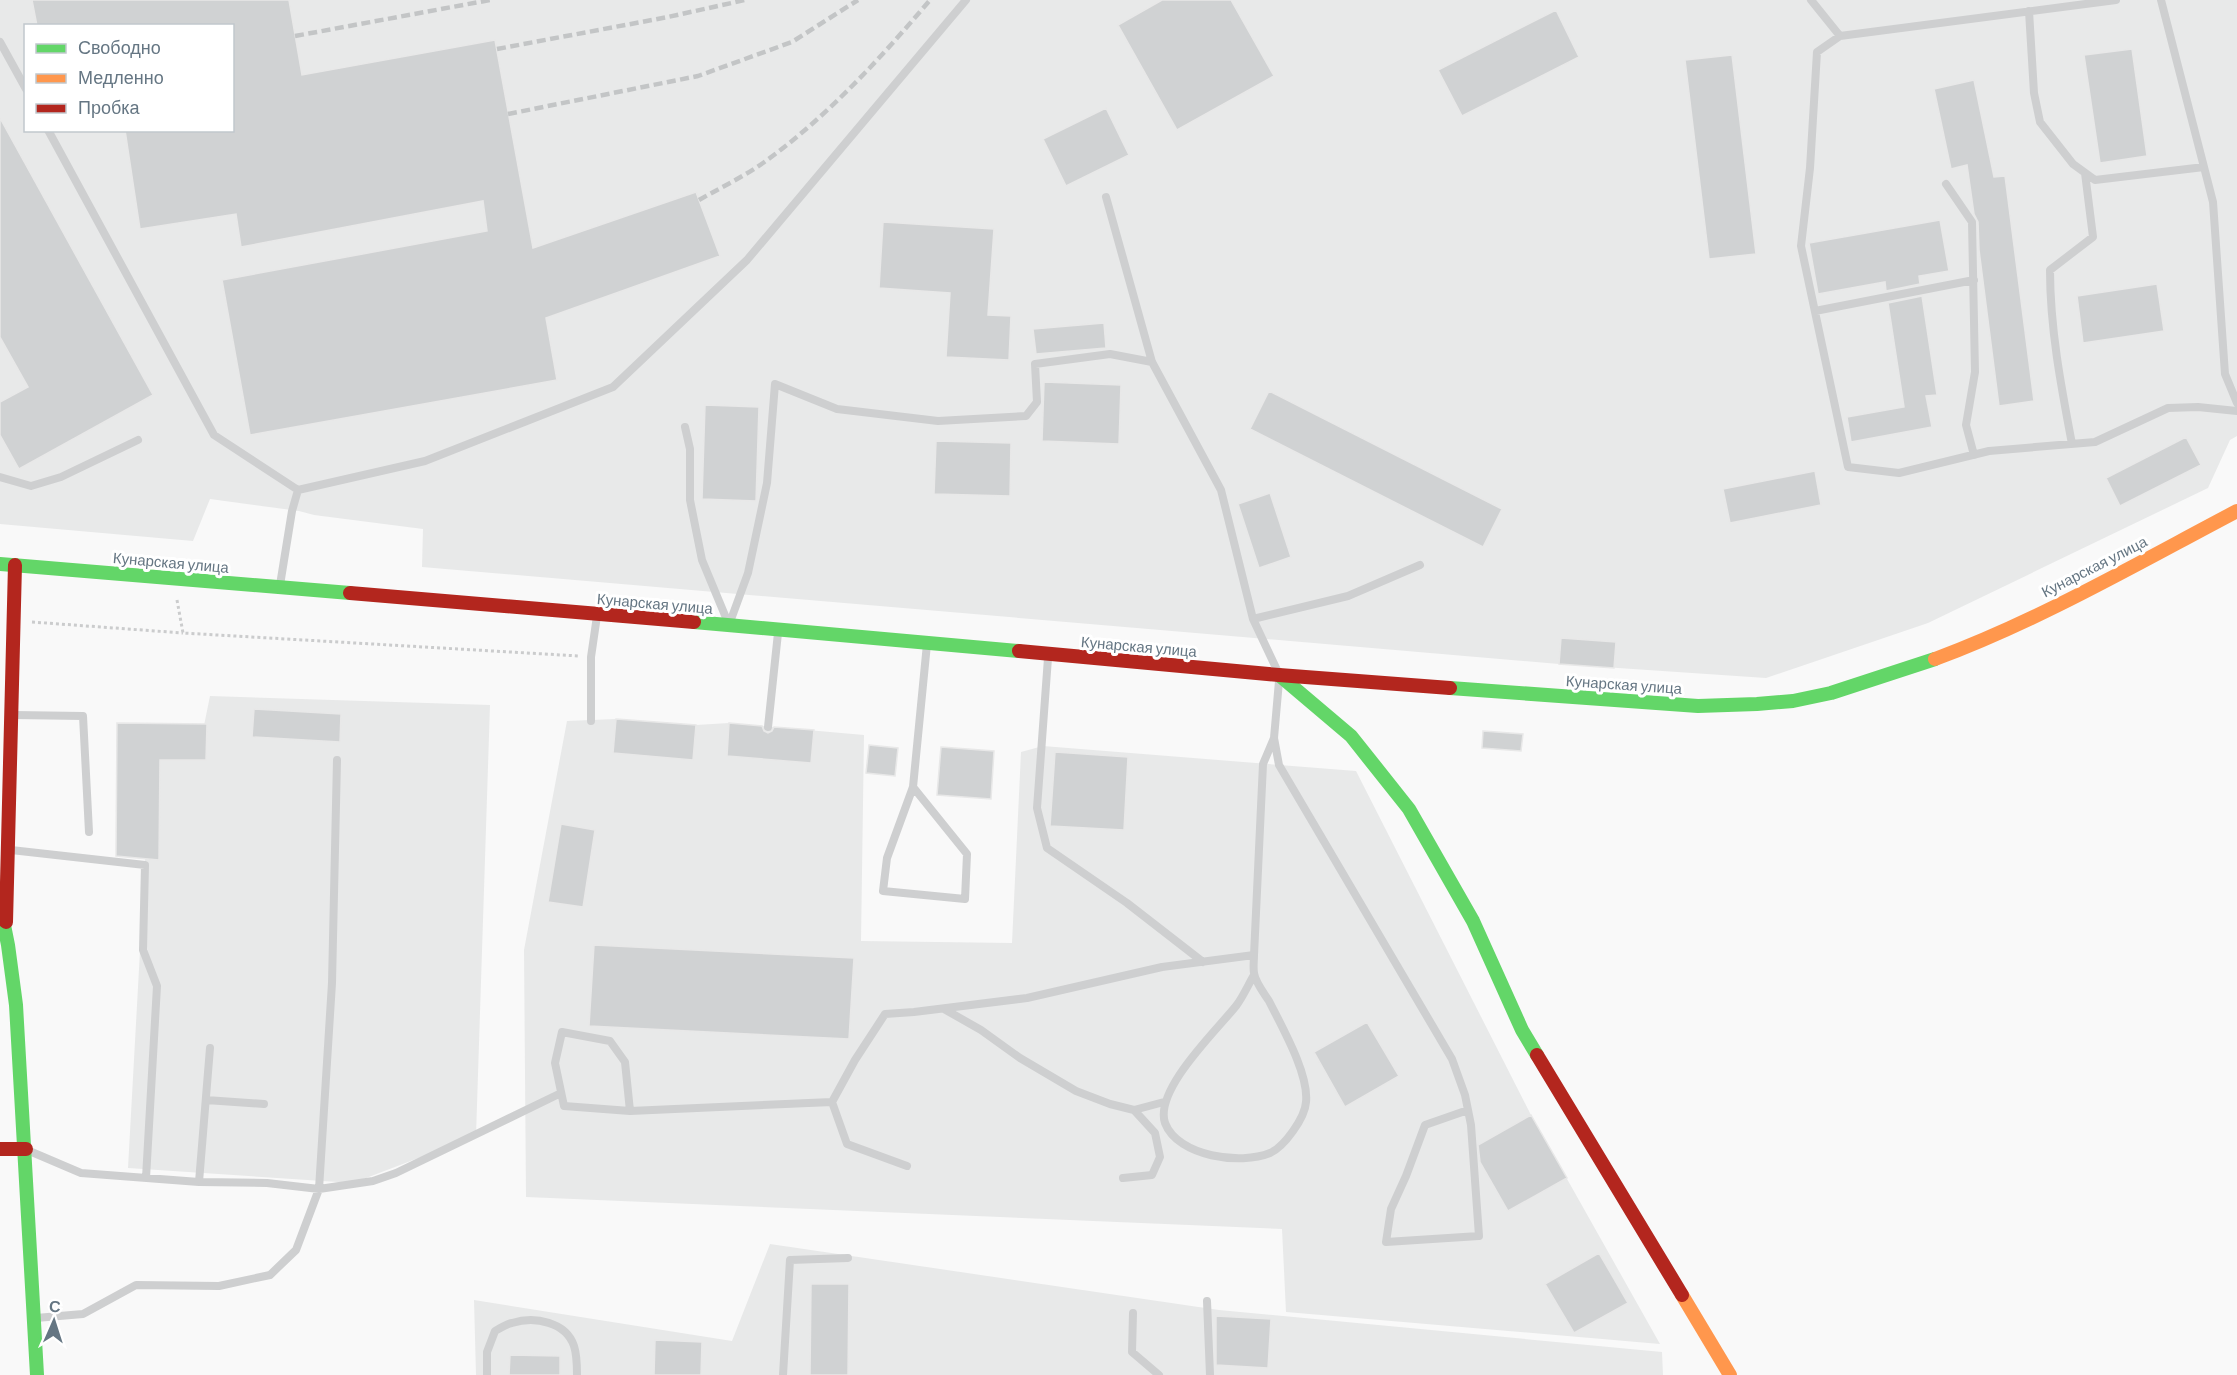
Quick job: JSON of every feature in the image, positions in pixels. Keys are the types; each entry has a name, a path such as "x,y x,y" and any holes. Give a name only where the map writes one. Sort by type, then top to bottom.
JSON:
{"main road":[{"name":"Кунарская улица","path":"0,564 778,629 1279,675 1698,706 1744,705 1793,701 1855,687 1930,662 2009,629 2237,511"},
{"path":"6,927 15,565"},
{"path":"1279,675 1351,736 1409,809 1473,921 1522,1030 1730,1375"},
{"path":"0,904 12,970 26,1149 37,1375"},
{"path":"0,1149 26,1149"}],"lane":[{"path":"49,132 214,435 298,489 426,461 613,387 747,260 966,0"},
{"path":"1811,0 1840,36"},
{"path":"2116,0 1840,36 1816,52 1810,168 1801,246 1848,467 1899,473 1989,451 2095,442 2168,408 2198,407 2237,411"},
{"path":"2161,0 2213,202 2225,374 2237,403"},
{"path":"2029,11 2034,93 2040,122 2073,164 2095,180 2204,167"},
{"path":"0,42 24,85"},
{"path":"2072,444 2060,385 2050,299 2050,270 2093,237 2085,173"},
{"path":"1946,184 1972,222 1975,372 1966,424 1974,455"},
{"path":"1106,197 1152,362 1221,490 1253,619 1279,675 1274,738 1279,765 1452,1059 1468,1110 1479,1236 1386,1242 1391,1209 1425,1125 1468,1110"},
{"path":"1815,311 1974,280"},
{"path":"729,625 748,573 767,483 775,384 837,409 938,422 1026,416 1037,402 1035,363 1110,354 1152,362"},
{"path":"685,427 690,449 690,500 702,560 729,625"},
{"path":"0,477 31,486 62,477 138,440"},
{"path":"280,587 292,511 298,489"},
{"path":"1253,619 1348,596 1420,565"},
{"path":"591,721 591,657 597,615"},
{"path":"768,727 778,629"},
{"path":"913,787 967,854 965,899 883,891 887,858 913,787 927,642"},
{"path":"1048,655 1037,808 1047,848 1127,903 1203,962"},
{"path":"12,715 83,716 89,832"},
{"path":"1254,975 1238,1005 1214,1031 1172,1085 1164,1102 1165,1122 1176,1138 1197,1152 1227,1158 1249,1159 1273,1152 1298,1124 1306,1104 1305,1085 1297,1060 1254,975 1263,764 1274,738"},
{"path":"34,1318 83,1314 136,1285 219,1286 270,1275 296,1250 319,1189 332,983 337,760"},
{"path":"9,850 145,864 143,950 157,987 146,1178"},
{"path":"907,1166 847,1144 832,1102 855,1060 885,1014 1027,998 1162,967 1254,955"},
{"path":"944,1009 1076,1091 1134,1110 1155,1133 1160,1157 1152,1175 1123,1178"},
{"path":"630,1111 625,1062 610,1041 562,1032 555,1063 564,1106 630,1111 832,1102"},
{"path":"200,1182 210,1048"},
{"path":"26,1149 81,1173 200,1182 267,1183 319,1189 373,1181 396,1173 561,1093"},
{"path":"206,1100 264,1104"},
{"path":"1134,1110 1164,1102"},
{"path":"1155,1133 1165,1122"},
{"path":"783,1375 790,1260 848,1258"},
{"path":"1207,1301 1210,1375"},
{"path":"1134,1313 1132,1352 1159,1375"},
{"path":"487,1375 487,1352 495,1331 513,1322 532,1320 557,1325 568,1335 574,1345 577,1375"}],"path":[{"path":"177,600 183,633"},
{"path":"14,621 591,657"}],"shaded area":[{"path":"0,0 2237,0 2237,436 2230,440 2208,488 1928,623 1766,678 1559,664 422,567 423,529 210,499 193,541 0,524"},
{"path":"210,696 490,705 476,1136 353,1183 128,1168 151,752 199,750"},
{"path":"616,719 696,725 729,723 864,735 861,941 1012,943 1021,752 1043,746 1356,771 1531,1115 1660,1344 1286,1312 1282,1229 526,1197 524,950 567,721"},
{"path":"770,1244 1219,1310 1662,1352 1663,1375 476,1375 474,1300 732,1341"}],"building":[{"path":"32,0 289,0 302,75 495,40 533,248 696,192 720,256 546,318 557,380 250,435 222,280 487,231 483,201 241,247 236,214 140,229 125,132 234,132 234,24 37,24"},
{"path":"1162,0 1231,0 1274,76 1177,130 1118,25"},
{"path":"1556,10 1579,57 1462,116 1438,70"},
{"path":"2132,49 2147,156 2100,163 2084,55"},
{"path":"1732,55 1756,254 1709,259 1685,60"},
{"path":"1974,80 1994,177 2005,176 2034,401 1999,406 1979,250 1978,222 1974,214 1967,165 1951,169 1934,89"},
{"path":"1106,108 1129,155 1066,186 1043,139"},
{"path":"0,118 153,395 19,469 0,435 0,402 28,387 0,337"},
{"path":"1940,220 1949,271 1919,276 1920,284 1886,291 1885,282 1818,294 1809,243"},
{"path":"883,222 994,229 988,315 1011,316 1009,360 946,357 950,293 879,288"},
{"path":"2157,284 2164,331 2083,343 2077,296"},
{"path":"1922,296 1937,395 1926,396 1932,427 1851,442 1847,417 1904,407 1888,303"},
{"path":"1104,323 1106,348 1036,354 1033,329"},
{"path":"1044,382 1121,385 1119,444 1042,441"},
{"path":"1269,391 1502,509 1483,547 1250,429"},
{"path":"705,405 759,407 756,501 702,499"},
{"path":"2186,437 2201,465 2120,506 2106,478"},
{"path":"936,441 1011,443 1010,496 934,494"},
{"path":"1815,471 1821,505 1730,523 1723,489"},
{"path":"1270,493 1291,557 1259,568 1238,504"},
{"path":"1561,638 1616,642 1614,668 1559,664"},
{"path":"254,709 341,714 340,742 252,737"},
{"path":"616,719 696,725 693,760 613,753"},
{"path":"117,723 207,724 206,760 160,760 159,860 116,856"},
{"path":"729,723 762,726 768,733 774,727 814,730 811,763 727,756"},
{"path":"1483,731 1523,734 1521,751 1482,748"},
{"path":"869,745 898,748 895,776 866,773"},
{"path":"941,747 994,751 991,799 937,795"},
{"path":"1055,752 1128,757 1124,830 1050,826"},
{"path":"561,824 595,830 583,907 548,902"},
{"path":"594,945 854,958 849,1039 589,1026"},
{"path":"1367,1022 1399,1076 1345,1107 1314,1052"},
{"path":"1531,1115 1567,1178 1508,1211 1480,1162 1478,1145"},
{"path":"1599,1253 1628,1303 1574,1333 1545,1284"},
{"path":"811,1284 849,1284 848,1375 810,1375"},
{"path":"1216,1316 1271,1319 1268,1368 1216,1365"},
{"path":"655,1340 702,1342 701,1375 654,1375"},
{"path":"510,1355 560,1356 560,1375 509,1375"}],"railway":[{"path":"295,36 490,0"},
{"path":"497,49 745,0"},
{"path":"508,114 698,76 792,42 858,0"},
{"path":"699,200 755,168 809,127 872,66 930,0"}],"traffic: fast":[{"path":"0,564 350,593"},
{"path":"694,622 1019,651"},
{"path":"1450,688 1698,706 1757,704 1793,701 1831,693 1935,659"},
{"path":"1279,675 1351,736 1409,809 1473,921 1522,1030 1537,1055"},
{"path":"0,905 16,1005 37,1375"}],"traffic: slow":[{"path":"1935,659 2051,609 2237,511"},
{"path":"1682,1295 1730,1375"}],"traffic: jam":[{"path":"6,922 15,565"},
{"path":"350,593 694,622"},
{"path":"1019,651 1450,688"},
{"path":"1537,1055 1682,1295"},
{"path":"0,1149 26,1149"}]}
